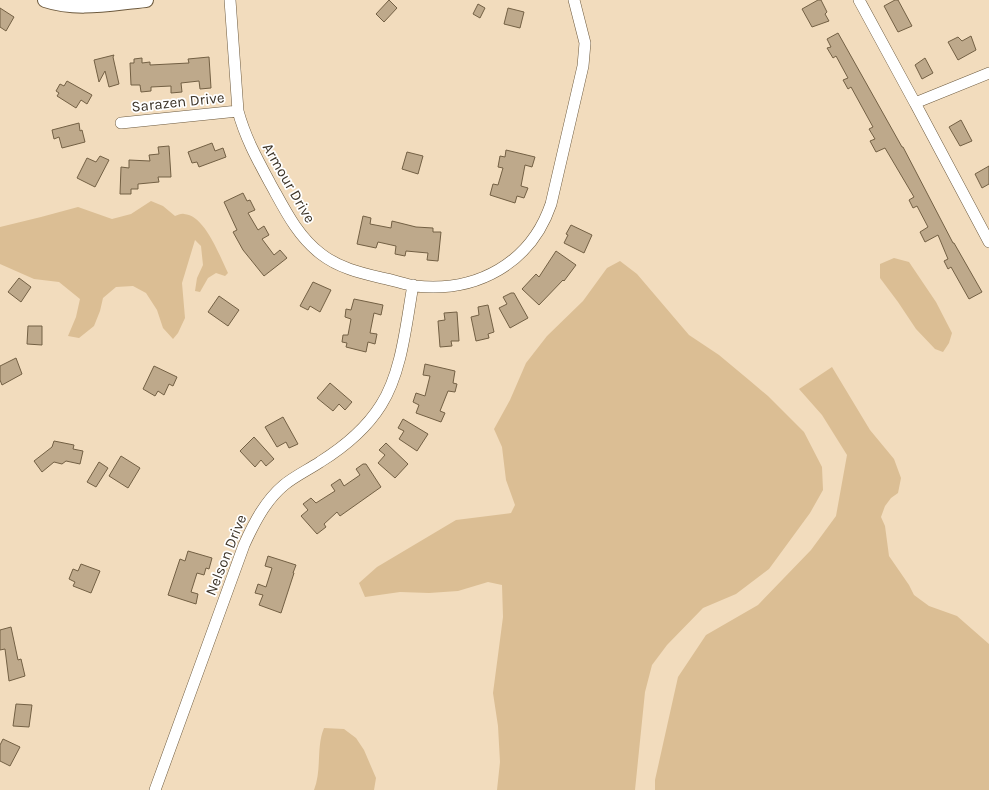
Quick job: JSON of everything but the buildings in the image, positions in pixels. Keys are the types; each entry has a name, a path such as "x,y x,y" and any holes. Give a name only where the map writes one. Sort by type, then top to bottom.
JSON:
{"street":[{"path":"45,0 80,6 146,0"},
{"name":"Armour Drive","path":"230,0 238,111 244,131 282,206 304,239 322,255 345,268 413,285 450,286 489,276 509,263 532,240 543,224 551,204 583,66 585,43 574,0"},
{"path":"859,0 916,103 989,242"},
{"path":"916,103 989,72"},
{"name":"Sarazen Drive","path":"121,123 238,111"},
{"name":"Nelson Drive","path":"155,790 244,545 252,527 272,497 283,486 294,477 319,463 343,446 366,425 382,404 388,393 397,368 413,285"}],"shaded area":[{"path":"151,201 163,206 175,216 183,214 192,216 199,221 211,238 228,273 225,276 216,273 208,278 200,292 195,291 197,278 203,265 201,246 195,240 182,283 185,318 178,333 173,339 163,328 157,310 146,293 133,286 116,287 103,298 94,326 79,338 68,336 76,317 80,299 59,282 34,279 0,264 0,227 78,207 112,219 131,214"},
{"path":"894,258 909,262 936,302 952,333 949,343 943,352 935,349 916,329 880,278 880,264"},
{"path":"620,261 637,274 689,335 719,355 768,396 804,432 822,467 823,490 810,513 769,569 736,594 703,608 667,645 652,665 645,692 635,790 497,790 500,762 498,726 493,693 503,617 502,585 488,582 458,591 429,593 400,592 365,597 359,583 377,567 456,520 511,513 515,505 506,480 502,447 494,429 510,400 526,363 547,336 583,301 607,268"},
{"path":"832,367 870,430 894,459 901,478 898,493 891,498 885,506 881,517 885,526 889,556 914,595 929,606 957,616 989,644 989,790 655,790 655,780 678,677 706,635 758,605 811,550 836,516 847,455 822,415 799,389"},
{"path":"324,728 344,729 356,738 364,750 376,778 374,790 314,790 318,775 320,743"}]}
